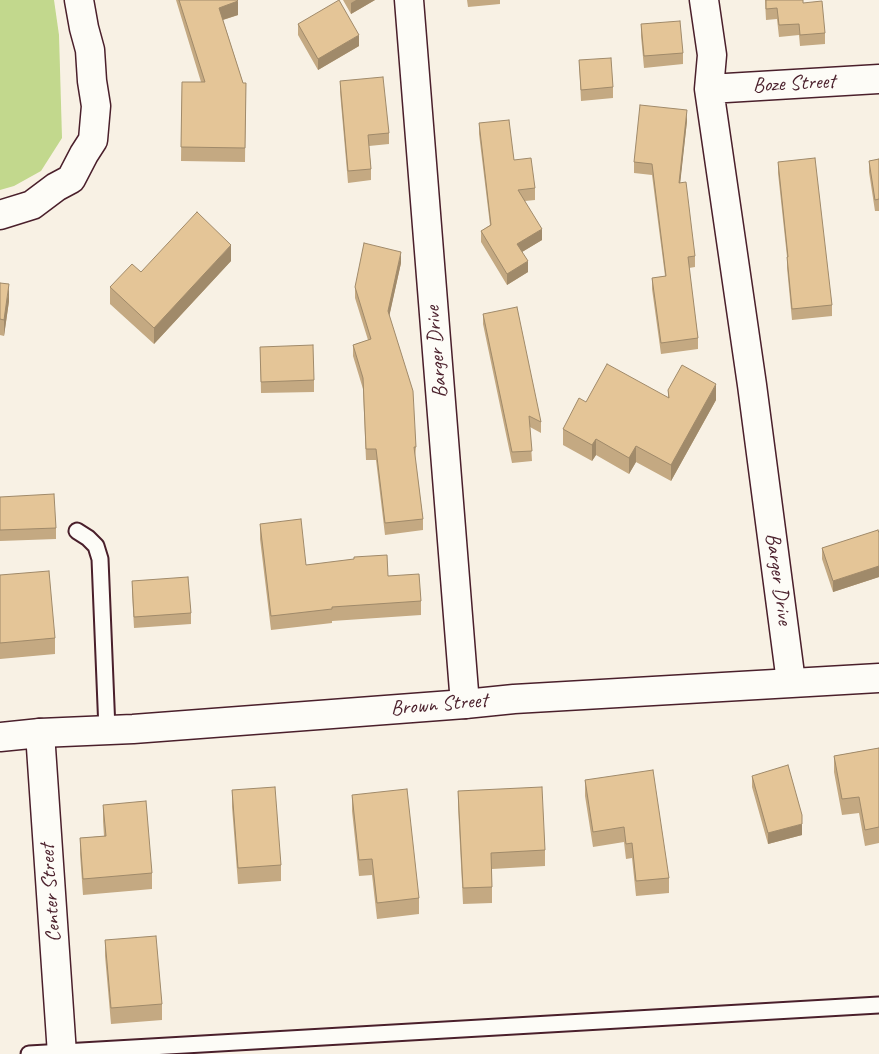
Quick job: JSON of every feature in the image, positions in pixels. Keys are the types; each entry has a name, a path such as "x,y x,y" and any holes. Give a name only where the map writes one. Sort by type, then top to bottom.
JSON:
{"street":[{"path":"0,215 32,205 71,180 93,140 96,106 90,50 79,0"},
{"name":"Barger Drive","path":"409,0 465,704"},
{"name":"Barger Drive","path":"704,0 712,55 709,89 792,682"},
{"name":"Boze Street","path":"709,89 879,79"},
{"name":"Brown Street","path":"0,737 514,699 879,678"},
{"name":"Center Street","path":"40,733 62,1053"}],"lane":[{"path":"77,531 96,546 100,558 107,730"},
{"path":"29,1054 879,1005"}],"green space":[{"path":"0,0 54,0 59,35 62,138 41,171 14,186 0,190"}],"building":[{"path":"179,0 238,1 219,8 243,83 246,83 245,148 181,147 182,82 205,82"},
{"path":"339,0 359,35 318,59 298,24"},
{"path":"766,0 803,0 803,3 822,1 825,33 800,35 799,24 779,25 777,8 766,9"},
{"path":"680,21 683,53 644,56 641,24"},
{"path":"611,58 613,87 581,90 579,60"},
{"path":"383,77 389,133 368,135 371,169 348,171 340,81"},
{"path":"640,105 687,110 679,183 686,182 695,256 688,257 698,338 661,343 652,278 666,276 652,164 634,162"},
{"path":"509,120 514,160 531,158 535,188 518,190 542,229 517,244 528,261 507,274 481,231 491,225 479,123"},
{"path":"815,158 832,305 792,309 778,162"},
{"path":"879,159 879,199 875,200 869,161"},
{"path":"197,212 231,245 154,328 110,287 132,264 141,272"},
{"path":"364,243 401,252 388,311 413,391 416,447 414,447 423,519 385,523 376,449 366,449 363,378 353,345 371,339 355,287"},
{"path":"0,283 9,284 4,320 0,319"},
{"path":"517,307 541,422 529,416 532,451 512,452 483,314"},
{"path":"313,345 314,380 261,382 260,347"},
{"path":"607,364 669,398 668,390 682,365 716,384 671,465 636,446 629,458 596,439 592,445 563,429 579,398 586,402"},
{"path":"54,494 56,528 0,530 0,497"},
{"path":"301,519 306,565 354,559 354,557 387,555 388,576 419,574 421,601 332,607 332,609 271,616 260,524"},
{"path":"878,530 879,566 833,581 822,548"},
{"path":"49,571 55,638 0,643 0,575"},
{"path":"188,577 191,613 134,617 132,581"},
{"path":"879,748 879,827 865,830 859,797 842,799 834,756"},
{"path":"788,765 802,815 802,824 768,833 752,776"},
{"path":"653,770 669,878 636,881 632,843 626,844 624,827 593,832 585,780"},
{"path":"275,787 281,865 238,868 232,790"},
{"path":"542,787 545,850 491,853 492,887 463,888 458,791"},
{"path":"407,789 419,898 377,903 372,859 359,860 352,795"},
{"path":"146,801 152,873 83,879 80,838 106,836 103,805"},
{"path":"156,936 162,1004 111,1008 105,940"}]}
